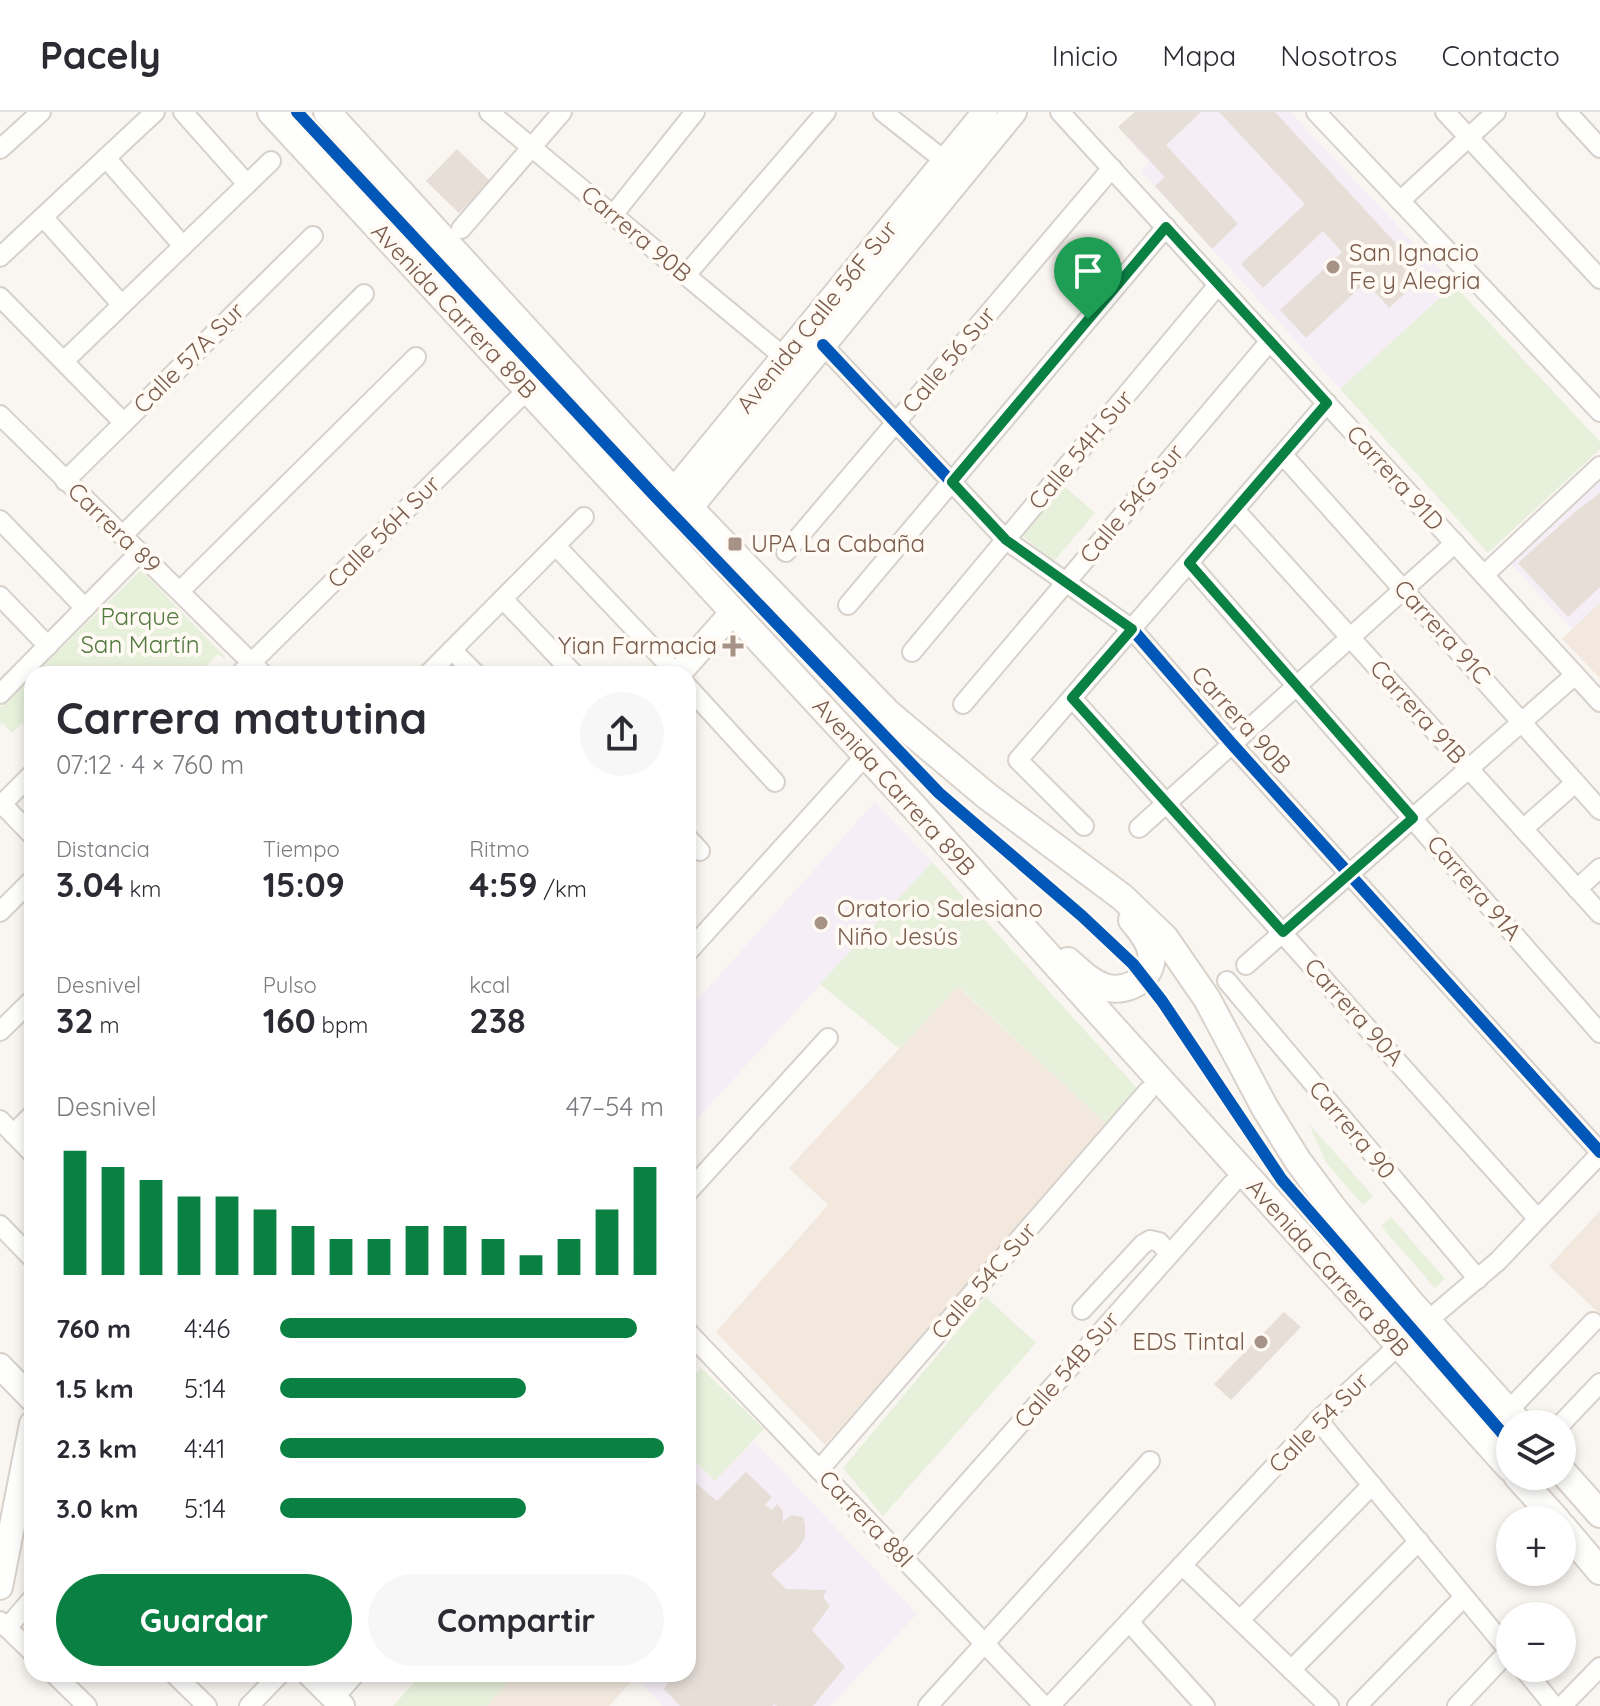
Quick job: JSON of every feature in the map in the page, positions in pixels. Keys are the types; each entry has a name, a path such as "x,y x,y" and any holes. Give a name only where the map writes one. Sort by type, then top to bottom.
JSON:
{"main road":[{"name":"Avenida Carrera 89B","path":"271,112 866,755 1496,1452"},
{"name":"Avenida Carrera 89B","path":"327,112 682,500 888,713 975,786 1143,915 1179,955 1207,999 1265,1108 1298,1161 1428,1322 1508,1410"},
{"path":"1003,908 1103,987 1129,987 1144,978 1152,956 1145,938 1127,915 1064,853"},
{"path":"1576,1487 1600,1514"},
{"path":"1530,1490 1544,1506"},
{"path":"1576,1543 1600,1571"}],"street":[{"path":"0,149 41,112"},
{"path":"0,257 155,112"},
{"path":"183,112 247,184"},
{"name":"Carrera 90B","path":"489,112 784,357"},
{"path":"461,229 562,112"},
{"path":"613,215 695,112"},
{"path":"686,275 826,112"},
{"path":"883,112 945,161"},
{"name":"Avenida Calle 56F Sur","path":"682,500 784,357 985,112"},
{"name":"Avenida Calle 56F Sur","path":"649,521 682,500 823,345 1014,112"},
{"name":"Carrera 91D","path":"1060,112 1600,702"},
{"path":"1316,112 1600,412"},
{"path":"1445,112 1600,279"},
{"path":"1400,201 1496,112"},
{"path":"1567,112 1600,148"},
{"path":"106,158 183,246"},
{"path":"64,361 271,161"},
{"name":"Calle 56 Sur","path":"786,552 1112,168"},
{"path":"43,217 122,305"},
{"path":"848,605 1166,227"},
{"name":"Calle 57A Sur","path":"65,481 313,236"},
{"name":"Calle 54H Sur","path":"912,652 1218,285"},
{"path":"123,535 364,294"},
{"path":"0,297 124,423"},
{"name":"Calle 54G Sur","path":"963,704 1270,341"},
{"name":"Carrera 90B","path":"823,345 1006,540 1132,629 1600,1153"},
{"path":"180,591 416,357"},
{"name":"Calle 56H Sur","path":"256,666 527,390"},
{"path":"1084,826 1018,760 1327,403"},
{"name":"Carrera 89","path":"0,415 180,591 248,666"},
{"name":"Carrera 91C","path":"1283,455 1600,810"},
{"path":"1484,575 1600,466"},
{"name":"Carrera 91B","path":"1235,510 1600,914"},
{"path":"436,666 584,517"},
{"path":"0,520 85,608"},
{"path":"1139,828 1455,543"},
{"path":"556,546 670,666"},
{"path":"28,666 140,552"},
{"name":"Carrera 91A","path":"1189,563 1600,1033"},
{"path":"0,596 48,646"},
{"path":"503,599 566,666"},
{"path":"674,666 733,612"},
{"path":"452,650 468,666"},
{"path":"0,694 24,670"},
{"path":"1246,965 1575,675"},
{"path":"696,696 775,782"},
{"name":"Carrera 90A","path":"1072,698 1538,1219"},
{"path":"696,943 866,755"},
{"path":"24,782 1,804 24,827"},
{"path":"1523,829 1575,783"},
{"path":"1577,889 1600,868"},
{"path":"0,912 24,888"},
{"name":"Carrera 90","path":"1227,981 1478,1279"},
{"path":"0,1031 24,1008"},
{"path":"696,1183 828,1038"},
{"name":"Calle 54C Sur","path":"819,1470 1148,1091"},
{"path":"0,1120 24,1145"},
{"path":"13,1134 24,1123"},
{"name":"Calle 54 Sur","path":"1047,1706 1318,1420 1399,1345 1478,1279 1600,1153"},
{"name":"Calle 54B Sur","path":"902,1557 1232,1184"},
{"path":"0,1225 24,1250"},
{"path":"1082,1310 1143,1244 1150,1240 1159,1242 1169,1254"},
{"path":"1520,1410 1593,1322"},
{"name":"Carrera 88I","path":"696,1340 1047,1706"},
{"path":"0,1366 24,1391"},
{"path":"1574,1410 1600,1383"},
{"path":"1318,1420 1496,1635"},
{"path":"928,1706 1150,1461"},
{"path":"0,1587 24,1465"},
{"path":"1240,1620 1372,1485"},
{"path":"1291,1670 1419,1541"},
{"path":"1182,1565 1329,1706"},
{"path":"1357,1706 1464,1597"},
{"path":"24,1606 4,1625 24,1644"},
{"path":"1129,1622 1205,1706"},
{"path":"1457,1706 1496,1666"},
{"path":"1562,1706 1600,1667"},
{"path":"62,1682 87,1706"},
{"path":"182,1682 207,1706"},
{"path":"249,1706 272,1682"},
{"path":"318,1682 338,1702 350,1682"},
{"path":"1534,1682 1554,1706"}],"shaded area":[{"name":"San Ignacio Fe y Alegria","path":"1135,112 1290,112 1454,285 1340,389 1141,171 1149,162 1118,127"},
{"path":"1600,475 1600,602 1572,629 1509,562"},
{"path":"1600,602 1600,678 1562,639"},
{"name":"Oratorio Salesiano Niño Jesús","path":"875,802 932,862 696,1120 696,1001"},
{"path":"957,986 1110,1127 825,1445 716,1332 828,1205 789,1168"},
{"path":"1600,1211 1600,1314 1549,1266"},
{"path":"754,1441 917,1614 830,1706 662,1706 641,1682 696,1682 696,1463 715,1481"},
{"path":"508,1682 631,1682 609,1706 487,1706"}],"green space":[{"path":"1454,285 1600,442 1600,449 1488,553 1340,389"},
{"path":"1065,487 1095,513 1053,562 1022,535"},
{"name":"Parque San Martín","path":"141,570 226,658 218,654 206,666 43,666"},
{"name":"Parque San Martín","path":"24,685 24,725 22,723 12,733 3,723 0,725 0,708"},
{"path":"932,862 1137,1088 1110,1127 958,986 900,1049 820,984"},
{"path":"1309,1124 1373,1196 1363,1205 1326,1162"},
{"path":"1391,1217 1445,1279 1435,1288 1381,1226"},
{"path":"986,1297 1036,1343 883,1516 843,1468"},
{"path":"701,1368 764,1429 715,1481 696,1463 696,1373"},
{"path":"415,1682 508,1682 487,1706 393,1706"}],"building":[{"path":"1135,112 1201,112 1166,145 1238,224 1212,249 1155,186 1165,177 1118,127"},
{"path":"1219,112 1275,112 1425,275 1389,308 1366,282 1306,338 1280,310 1342,252 1323,231 1263,288 1241,264 1305,204"},
{"path":"457,149 490,181 459,213 426,181"},
{"path":"1600,493 1600,587 1568,617 1518,563"},
{"path":"1284,1312 1301,1327 1231,1400 1214,1384"},
{"path":"746,1472 772,1497 765,1505 772,1510 777,1504 783,1511 783,1522 791,1515 803,1517 805,1538 797,1550 771,1574 786,1589 827,1590 823,1597 830,1606 812,1630 845,1667 813,1706 680,1706 664,1689 668,1682 696,1682 696,1483 717,1501"}],"cycle path":[{"path":"297,112 652,493 939,793 1133,964 1162,1001 1282,1180 1496,1426"},
{"path":"823,345 1006,540 1132,629 1600,1152"}],"place":[{"name":"San Ignacio Fe y Alegria","path":"1333,267"},
{"name":"UPA La Cabaña","path":"735,544"},
{"name":"Yian Farmacia","path":"733,646"},
{"name":"Oratorio Salesiano Niño Jesús","path":"821,923"},
{"name":"EDS Tintal","path":"1261,1342"}],"route":[{"path":"1166,227 1327,403 1189,563 1413,818 1283,932 1072,698 1132,629 1006,540 952,482 1088,319 1166,227"}]}
